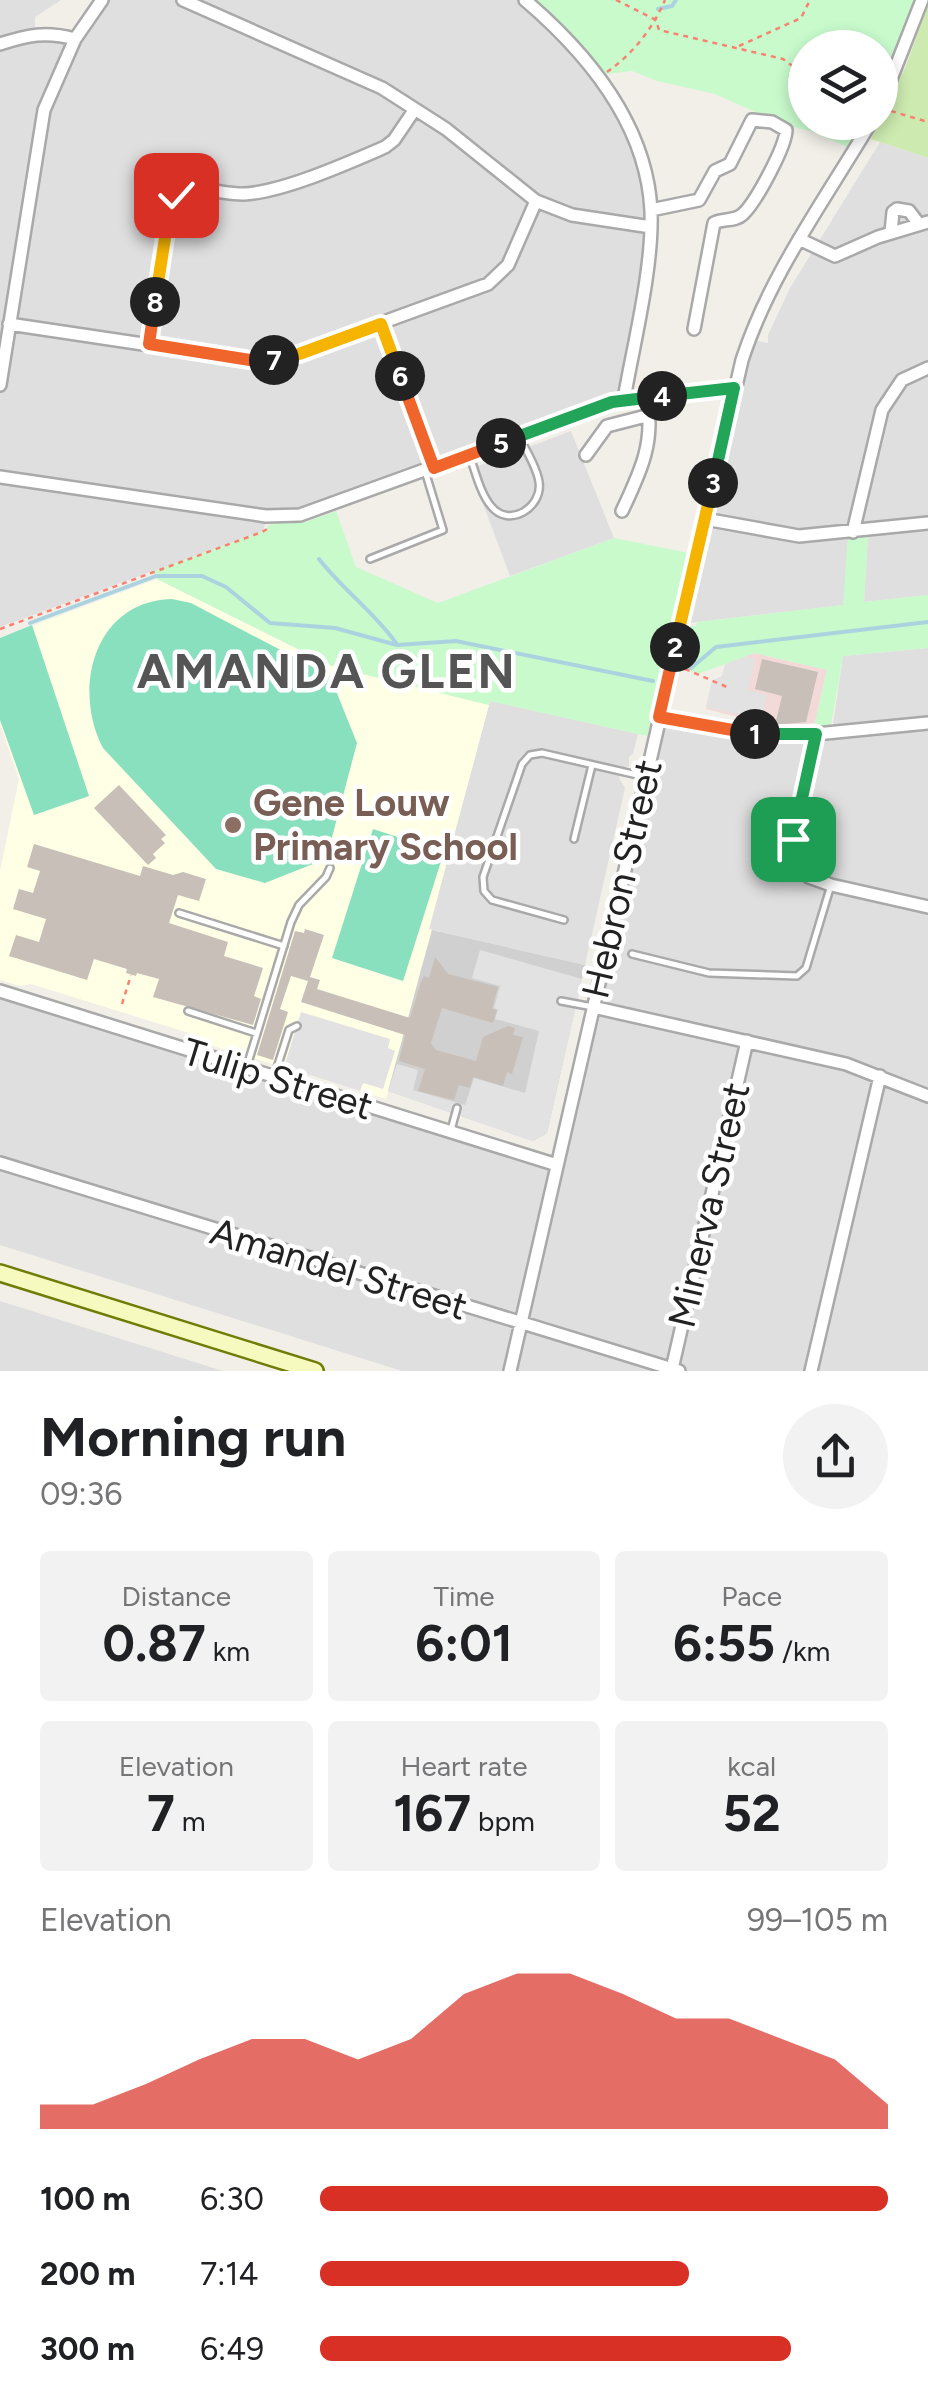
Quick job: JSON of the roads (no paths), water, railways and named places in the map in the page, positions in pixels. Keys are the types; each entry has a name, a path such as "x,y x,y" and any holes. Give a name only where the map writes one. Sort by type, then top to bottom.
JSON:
{"street":[{"path":"0,384 38,133 54,80 75,39 102,0"},
{"path":"183,0 366,80 416,109 536,201 572,215 651,227"},
{"path":"526,0 563,36 622,112 645,171 651,227 624,400"},
{"path":"898,61 922,0"},
{"path":"0,44 35,33 75,39"},
{"path":"149,344 169,210 176,195 190,189 248,194 287,184 385,147 416,109"},
{"path":"650,210 699,200 716,171 730,164 752,120 772,122 786,130 786,137 745,212 736,219 714,222 694,329"},
{"name":"Hebron Street","path":"510,1371 734,388 756,321 799,239 860,140"},
{"path":"9,324 250,360 299,354 494,280 508,265 536,201"},
{"path":"891,232 893,212 897,209 910,211 924,223"},
{"path":"799,239 835,256 891,232 924,223"},
{"path":"381,324 429,469"},
{"path":"852,532 882,410 902,380 928,368"},
{"path":"0,477 275,517 312,512 624,400 734,388"},
{"path":"622,511 643,465 651,432 646,398"},
{"path":"586,455 604,428 650,415"},
{"path":"704,519 786,536 928,522"},
{"path":"659,717 755,734 816,734 928,722"},
{"path":"816,734 792,851 804,873 831,885 928,907"},
{"name":"Tulip Street","path":"0,991 557,1165"},
{"path":"593,1007 846,1064 928,1096"},
{"name":"Minerva Street","path":"676,1370 747,1041"},
{"path":"811,1371 880,1076"},
{"name":"Amandel Street","path":"0,1163 676,1370"},
{"path":"0,1273 314,1371"}],"lane":[{"path":"470,454 493,509 507,516 522,513 537,498 540,483 520,436"},
{"path":"370,559 444,530 429,469"},
{"path":"564,920 492,900 484,891 483,877 526,758 542,754 646,777"},
{"path":"574,839 592,765"},
{"path":"246,1068 299,904 326,878 330,868"},
{"path":"632,954 709,973 794,977 806,968 831,885"},
{"path":"178,913 284,946"},
{"path":"561,1000 593,1007"},
{"path":"188,1012 257,1033"},
{"path":"274,1077 289,1030 298,1026"},
{"path":"450,1132 457,1108"}],"waterway":[{"path":"658,9 672,6 676,0"},
{"path":"319,559 396,643"},
{"path":"30,623 156,576 202,576 226,587 270,623 335,628 397,645 456,641 653,681"},
{"path":"691,668 716,647 928,622"}],"place":[{"name":"Gene Louw Primary School","path":"233,825"}],"district":[{"name":"AMANDA GLEN","path":"327,671"}]}
